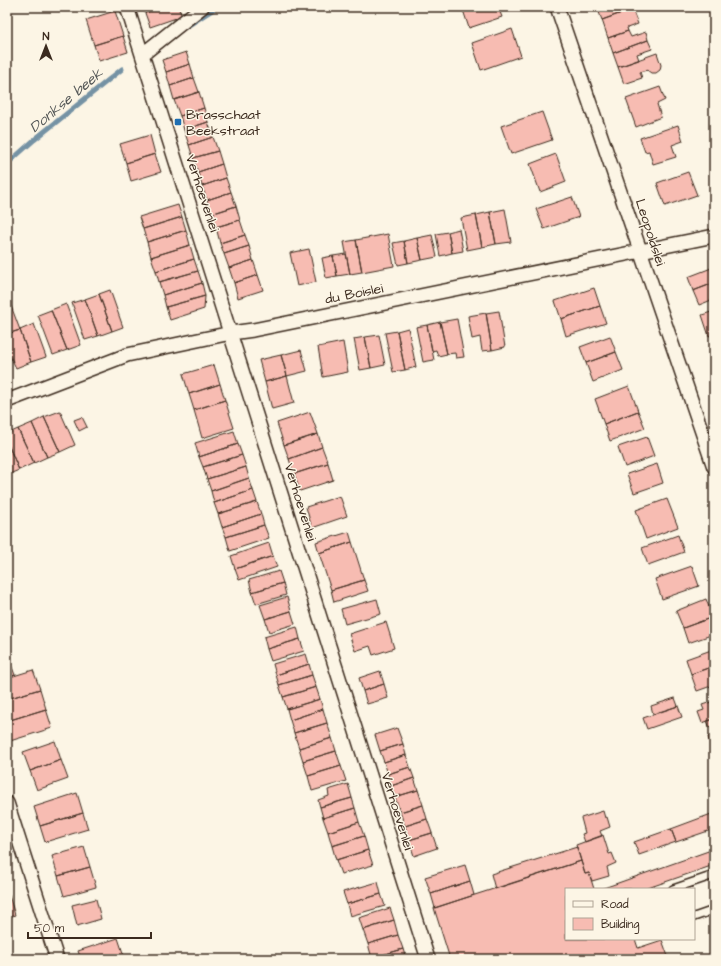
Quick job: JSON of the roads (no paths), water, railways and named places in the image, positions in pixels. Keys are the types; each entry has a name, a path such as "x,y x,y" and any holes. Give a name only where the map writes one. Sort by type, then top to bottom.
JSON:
{"street":[{"name":"Verhoevenlei","path":"127,7 428,959"},
{"path":"143,54 202,7"},
{"name":"Leopoldslei","path":"557,7 714,467"},
{"name":"du Boislei","path":"7,401 127,355 714,236"},
{"path":"7,803 57,959"}],"lane":[{"path":"677,888 714,875"},
{"path":"695,917 714,910"}],"waterway":[{"name":"Donkse beek","path":"186,27 217,7"},
{"name":"Donkse beek","path":"7,164 34,140 122,69"}],"place":[{"name":"Brasschaat Beekstraat","path":"178,122"}]}
